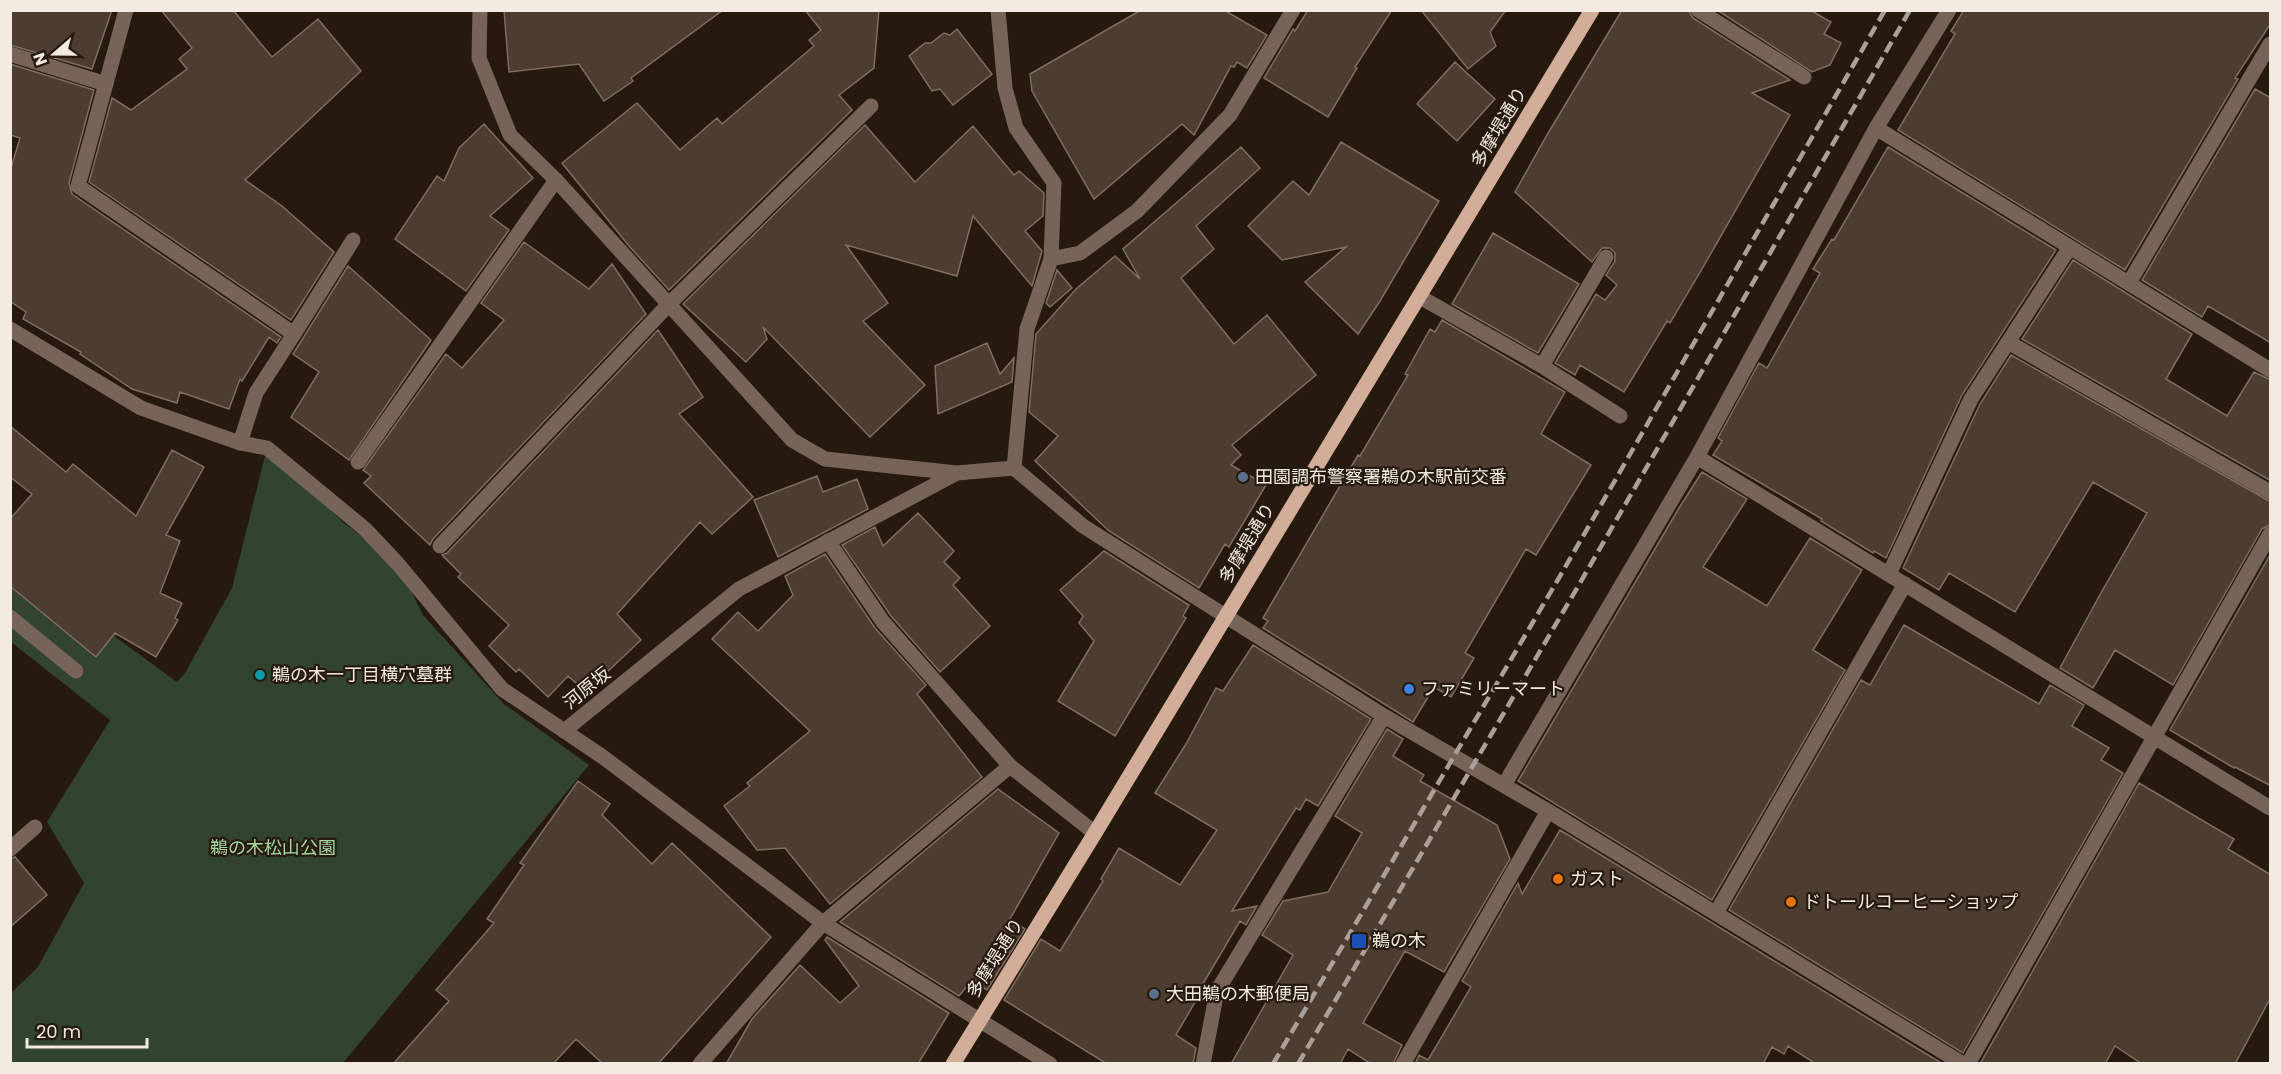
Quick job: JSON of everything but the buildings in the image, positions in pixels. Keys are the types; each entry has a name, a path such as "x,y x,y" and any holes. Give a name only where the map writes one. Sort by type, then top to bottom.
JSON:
{"main road":[{"name":"多摩堤通り","path":"953,1064 1592,10"}],"street":[{"path":"126,10 78,186 294,334"},
{"path":"480,10 480,58 510,135 556,180 792,440 825,459 957,473 1014,468 1083,526 1384,716 1548,810 1963,1064"},
{"path":"998,10 1005,88 1016,128 1054,183 1051,260 1027,329 1014,468"},
{"path":"1051,260 1080,253 1137,212 1230,115 1293,10"},
{"path":"1698,10 1804,77"},
{"path":"1504,785 1697,457 1876,128 1949,10"},
{"path":"2129,283 2271,44"},
{"path":"10,54 106,84"},
{"path":"440,546 669,304 871,106"},
{"path":"1876,128 2271,370"},
{"path":"358,462 556,180"},
{"path":"240,443 256,393 353,240"},
{"path":"1889,574 1971,399 2070,247"},
{"path":"1542,366 1606,258"},
{"path":"1420,297 1542,366 1620,416"},
{"name":"河原坂","path":"10,329 141,408 240,443 267,448 364,528 398,564 502,689 564,731 740,589 957,473"},
{"path":"2008,342 2271,492"},
{"path":"1697,457 2271,808"},
{"path":"1968,1064 2271,534"},
{"path":"828,541 883,622 1010,766 1095,833"},
{"path":"1716,913 1905,584"},
{"path":"10,617 76,671"},
{"path":"1203,1064 1217,991 1384,716"},
{"path":"564,731 603,757 823,923 1050,1064"},
{"path":"700,1064 823,923 1010,766"},
{"path":"1403,1064 1548,810"},
{"path":"10,849 35,826"}],"green space":[{"name":"鵜の木松山公園","path":"267,448 343,522 398,564 423,615 504,704 589,765 343,1063 11,1063 11,993 38,967 84,883 47,822 110,720 11,642 10,560 177,682 185,673 232,588"}],"railway":[{"path":"1273,1064 1563,571 1885,10"},
{"path":"1298,1064 1580,583 1910,10"}],"place":[{"name":"田園調布警察署鵜の木駅前交番","path":"1243,477"},
{"name":"鵜の木一丁目横穴墓群","path":"260,675"},
{"name":"ファミリーマート","path":"1409,689"},
{"name":"ガスト","path":"1558,879"},
{"name":"ドトールコーヒーショップ","path":"1791,902"},
{"name":"鵜の木","path":"1359,941"},
{"name":"大田鵜の木郵便局","path":"1154,994"}]}
